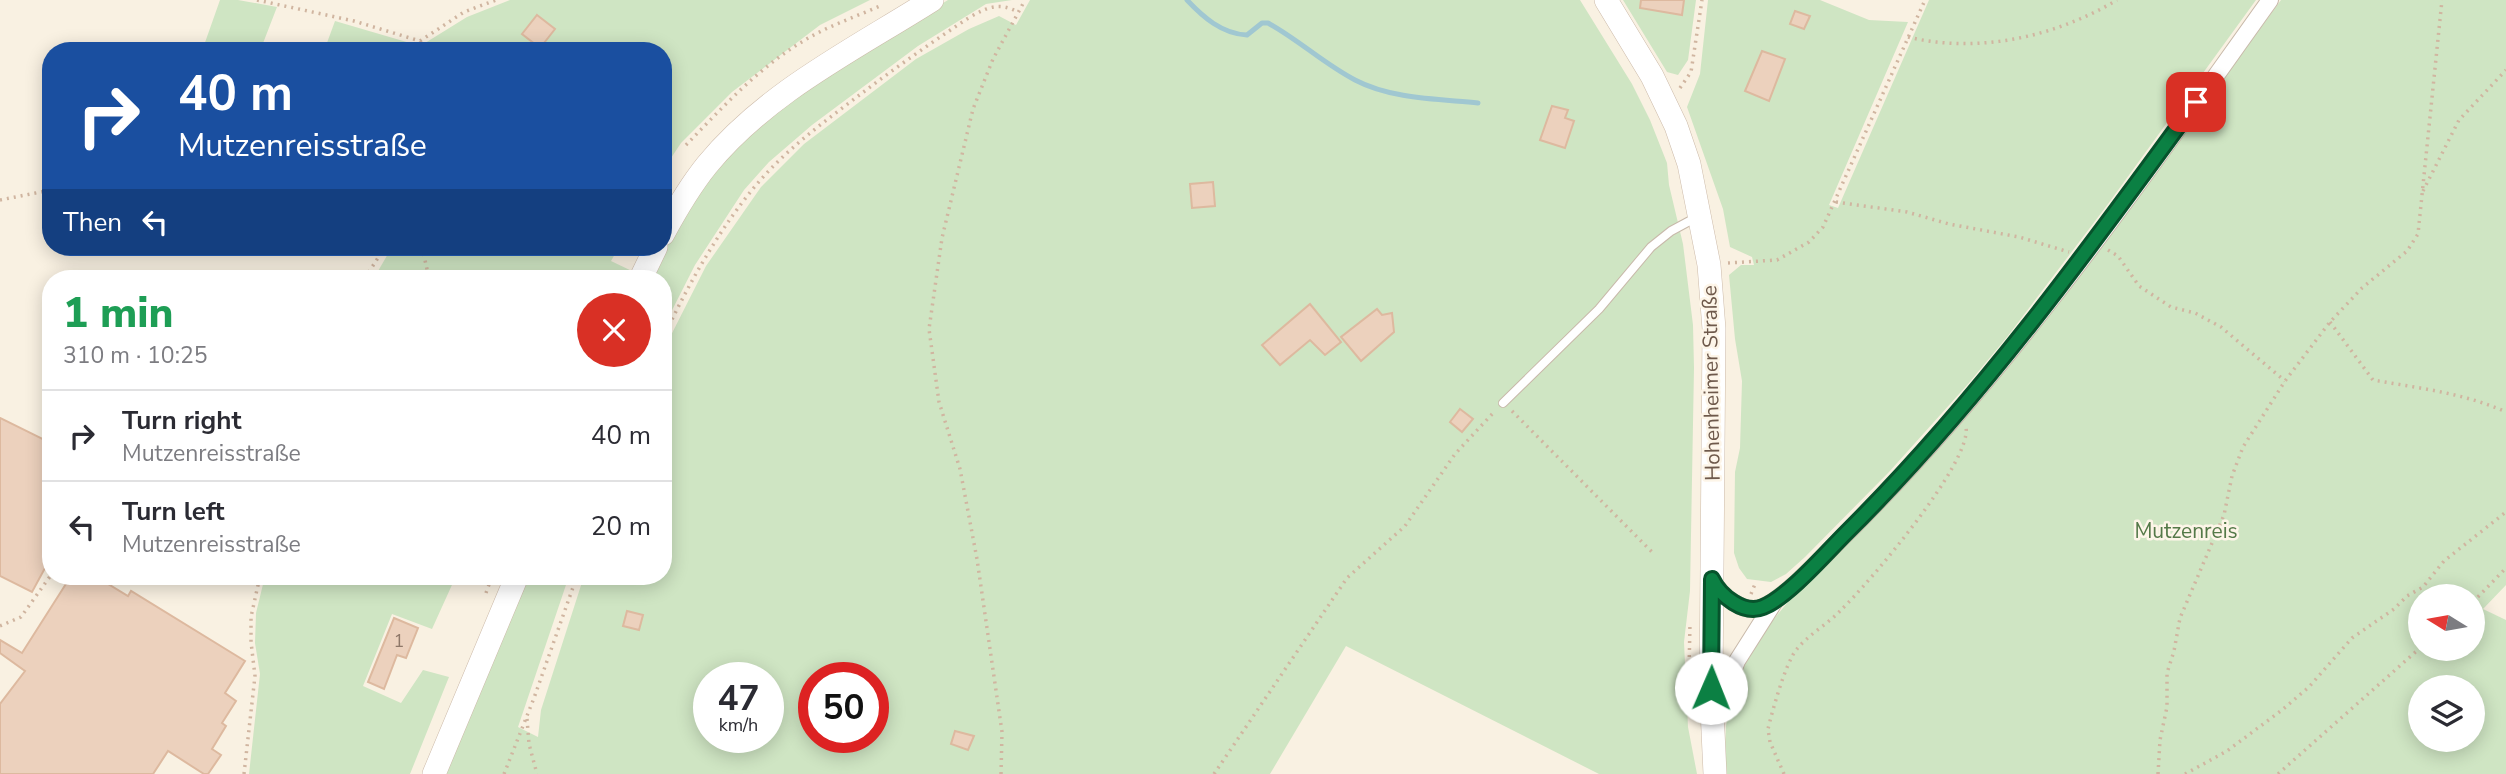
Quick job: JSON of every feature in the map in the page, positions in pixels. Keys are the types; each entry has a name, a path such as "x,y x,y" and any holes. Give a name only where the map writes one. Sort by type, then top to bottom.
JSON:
{"main road":[{"path":"672,219 706,166 743,127 784,92 932,0"},
{"name":"Hohenheimer Straße","path":"1606,0 1648,68 1686,152 1709,265 1714,343 1712,579 1715,774"},
{"path":"434,774 513,585"}],"street":[{"path":"1713,731 1732,671 1758,624 1776,599 1886,494 1958,414 2081,260 2270,0"},
{"path":"1712,579 1717,587 1740,606 1760,608 1776,599"}],"lane":[{"path":"1503,402 1599,309 1651,247 1671,231 1700,216"}],"path":[{"path":"257,0 354,21 420,41 464,12 496,0"},
{"path":"1001,774 1002,732 979,570 960,469 939,402 929,329 942,238 973,109 987,73 1025,0"},
{"path":"1665,102 1685,83 1691,72 1702,0"},
{"path":"1709,265 1764,262 1783,257 1816,236 1836,202 1925,0"},
{"path":"1908,37 1941,44 1999,42 2039,33 2093,13 2117,0"},
{"path":"2158,774 2160,740 2167,707 2167,673 2180,618 2222,520 2232,476 2241,453 2255,425 2330,322 2362,288 2407,251 2417,234 2442,0"},
{"path":"686,145 733,98 795,47 813,35 883,5"},
{"path":"672,321 721,234 757,184 784,156 867,89 970,17 999,5 1018,12"},
{"path":"2421,195 2455,126 2506,70"},
{"path":"0,200 42,192"},
{"path":"1836,202 1907,212 1949,225 2019,237 2063,249 2081,260"},
{"path":"2093,243 2118,256 2138,286 2167,305 2200,314 2221,327 2285,381"},
{"path":"2330,322 2373,380 2454,395 2506,412"},
{"path":"1214,774 1347,578 1405,526 1455,454 1503,402 1652,552"},
{"path":"1784,774 1770,742 1768,729 1794,652 1846,606 1921,516 1965,444 1967,428 1958,414"},
{"path":"2185,774 2227,751 2282,710 2309,688 2352,638 2423,587 2444,561 2506,513"},
{"path":"2485,590 2506,568"},
{"path":"0,626 19,620 44,585"},
{"path":"244,774 255,676 251,617 258,585"},
{"path":"504,774 574,585"},
{"path":"2278,774 2408,659"},
{"path":"527,717 528,738 537,774"}],"green space":[{"path":"220,0 238,0 277,7 263,42 205,42"},
{"path":"510,0 870,0 820,25 732,92 681,143 672,156 672,42 427,42 467,17"},
{"path":"948,0 1012,0 986,4 918,46 812,125 769,162 744,190 695,265 672,310 672,270 656,270 663,256 672,256 672,238 698,194 717,169 768,119 796,96"},
{"path":"1030,0 1580,0 1632,84 1650,120 1667,163 1669,185 1683,244 1693,325 1694,368 1690,591 1684,642 1688,727 1697,774 1599,774 1346,646 1270,774 444,774 522,585 566,585 518,727 538,737 541,710 581,585 672,585 672,333 706,266 761,187 804,144 916,59 969,29 999,16 1016,25"},
{"path":"1623,0 1696,0 1688,60 1678,75 1667,72"},
{"path":"1708,0 1820,0 1869,20 1908,22 1829,205 1838,208 1929,0 2256,0 2108,204 1968,384 1889,472 1805,557 1786,574 1771,582 1747,579 1739,568 1734,553 1735,472 1740,448 1742,381 1729,275 1741,265 1754,265 1752,257 1730,247 1723,209 1687,107 1700,74"},
{"name":"Mutzenreis","path":"2281,0 2506,0 2506,585 2485,607 2485,584 2408,584 2408,662 2485,662 2485,610 2506,620 2506,774 1724,774 1726,726 1731,697 1742,670 1764,631 1797,591 1906,483 2009,366 2098,251"},
{"path":"335,21 407,42 327,42"},
{"path":"387,256 614,256 611,261 630,270 379,270"},
{"path":"263,585 452,585 432,629 392,614 363,686 401,703 423,670 449,677 410,774 249,774 260,674 255,643 256,613"}],"building":[{"path":"1641,0 1684,0 1682,15 1640,8"},
{"path":"1795,11 1810,16 1804,29 1790,24"},
{"path":"537,15 555,29 545,42 532,42 522,34"},
{"path":"1762,51 1785,59 1769,101 1745,91"},
{"path":"1552,106 1568,110 1565,118 1574,121 1565,148 1540,140"},
{"path":"1213,182 1215,206 1192,208 1190,184"},
{"path":"1310,304 1341,342 1325,355 1310,340 1280,365 1262,345"},
{"path":"1377,309 1382,315 1392,313 1394,332 1361,361 1341,337"},
{"path":"1460,409 1473,419 1462,432 1450,422"},
{"path":"0,418 42,439 42,574 32,592 0,576"},
{"path":"65,585 110,585 128,596 131,591 245,661 225,693 236,701 222,723 226,726 212,749 221,755 208,774 168,751 153,774 0,774 0,704 25,671 0,653 0,640 22,653"},
{"path":"627,611 643,615 639,630 623,626"},
{"path":"394,618 418,628 406,658 397,655 384,689 368,682"},
{"path":"955,731 974,736 968,750 951,744"}],"waterway":[{"path":"1187,0 1206,18 1229,32 1247,35 1262,23 1268,23 1344,74 1369,86 1415,97 1478,103"}],"route":[{"path":"1711,688 1712,579 1735,603 1755,609 1765,606 1776,599 1886,494 1958,414 2036,318 2196,102"}]}
